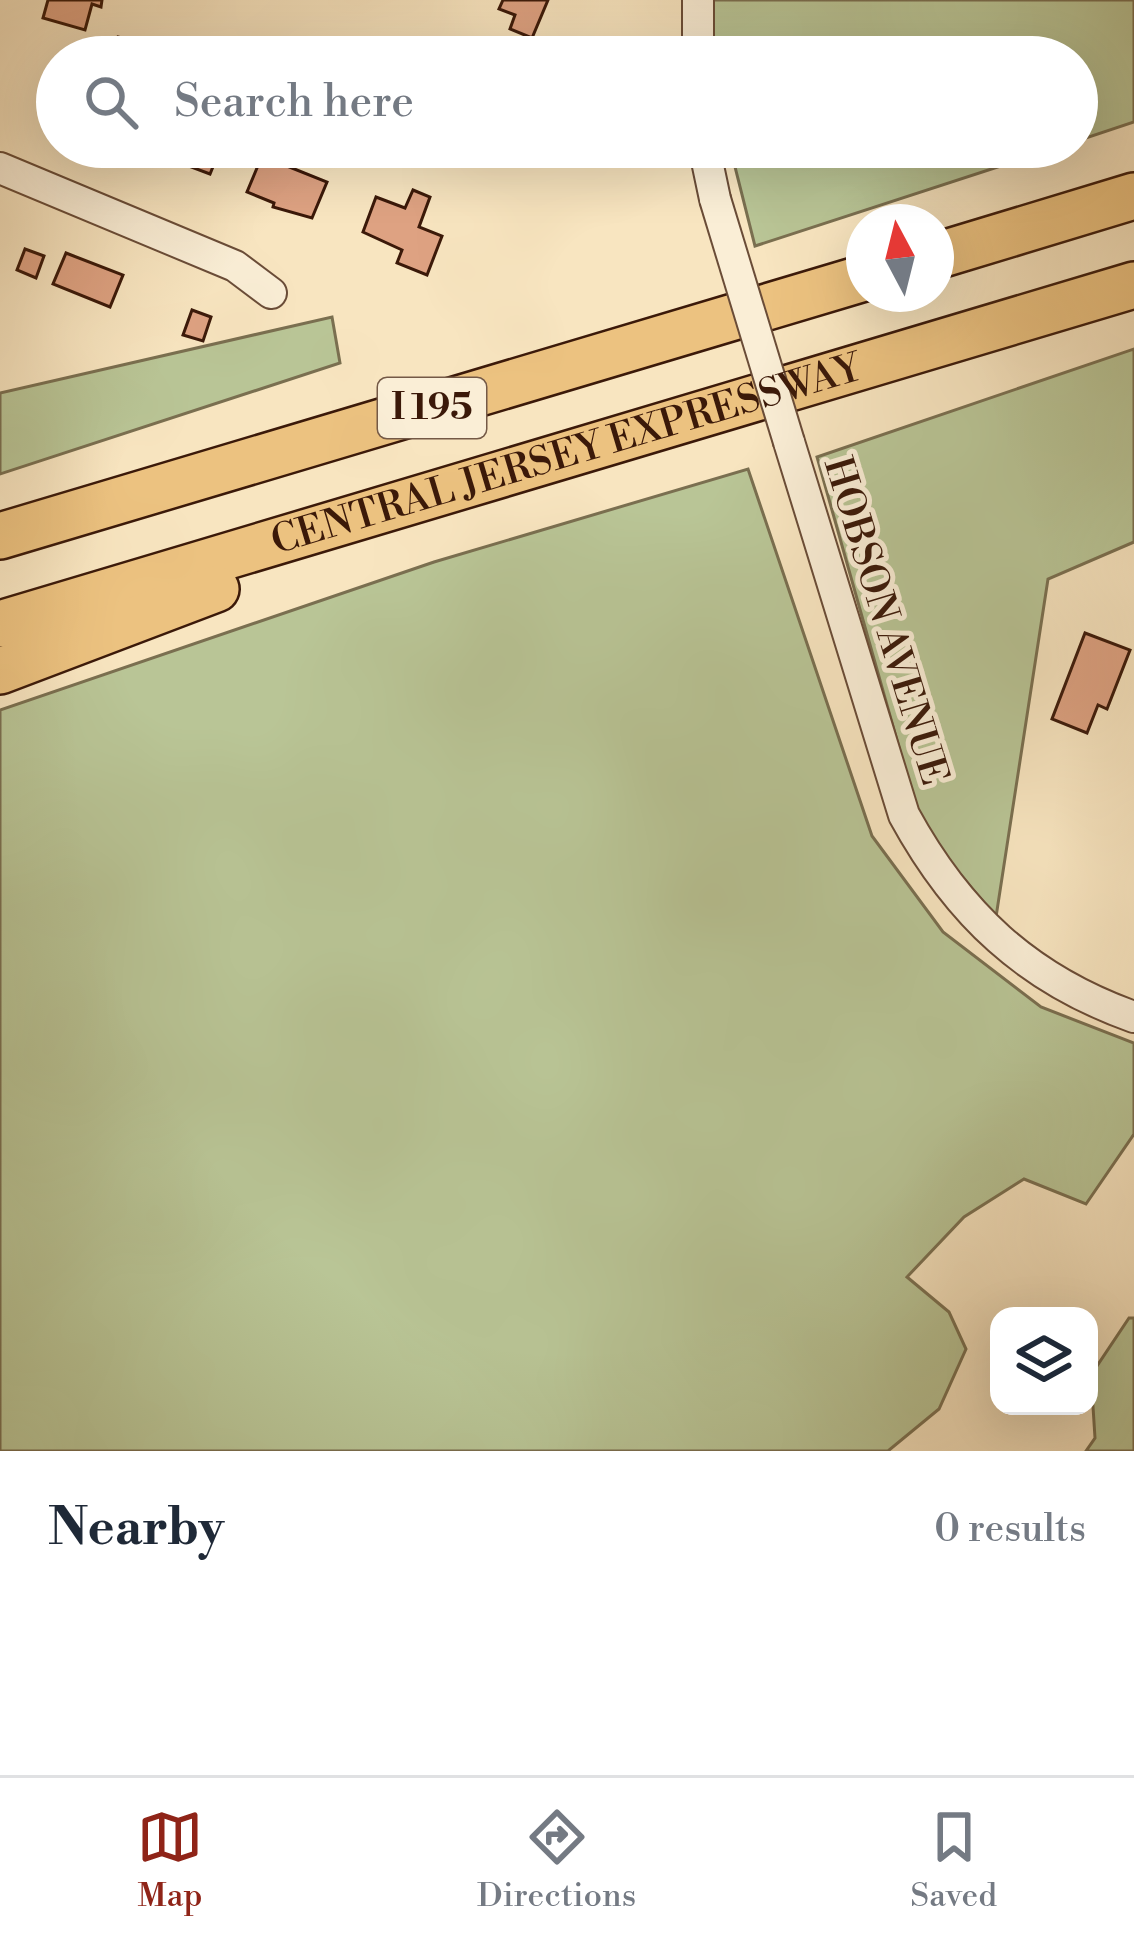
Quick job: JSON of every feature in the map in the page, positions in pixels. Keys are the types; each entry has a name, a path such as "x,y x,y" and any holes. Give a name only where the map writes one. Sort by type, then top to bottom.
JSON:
{"highway":[{"path":"954,251 1131,197"},
{"name":"I 195","path":"0,536 846,283"},
{"name":"CENTRAL JERSEY EXPRESSWAY","path":"0,625 1134,289"},
{"path":"0,671 739,404"}],"street":[{"path":"698,0 698,36"},
{"path":"0,168 236,266 271,293"},
{"name":"HOBSON AVENUE","path":"708,168 904,814 932,866 968,913 1015,956 1083,999 1134,1017"}],"green space":[{"path":"709,0 1134,0 1134,122 1098,134 1098,36 712,36"},
{"path":"735,168 995,168 884,204 846,204 846,216 755,246"},
{"path":"332,317 340,363 0,474 0,393"},
{"path":"1134,349 1134,542 1048,579 996,917 922,829 817,457"},
{"path":"748,469 872,836 943,932 1041,1007 1134,1043 1134,1134 1086,1204 1024,1179 964,1217 907,1277 949,1312 966,1349 939,1409 888,1451 0,1451 0,710 434,562"},
{"path":"1129,1318 1134,1318 1134,1451 1086,1451 1095,1438 1098,1364"}],"building":[{"path":"48,0 102,0 101,7 92,4 85,30 43,18"},
{"path":"503,0 548,0 533,36 510,29 515,15 499,9"},
{"path":"257,168 292,168 327,182 312,218 273,207 274,203 247,192"},
{"path":"413,190 430,197 419,227 442,236 427,275 397,263 402,250 363,232 376,197 405,208"},
{"path":"25,249 44,256 36,278 17,270"},
{"path":"66,253 123,275 110,307 53,284"},
{"path":"192,310 211,317 203,341 183,335"},
{"path":"1085,633 1130,650 1107,709 1098,705 1087,733 1052,719"}]}
